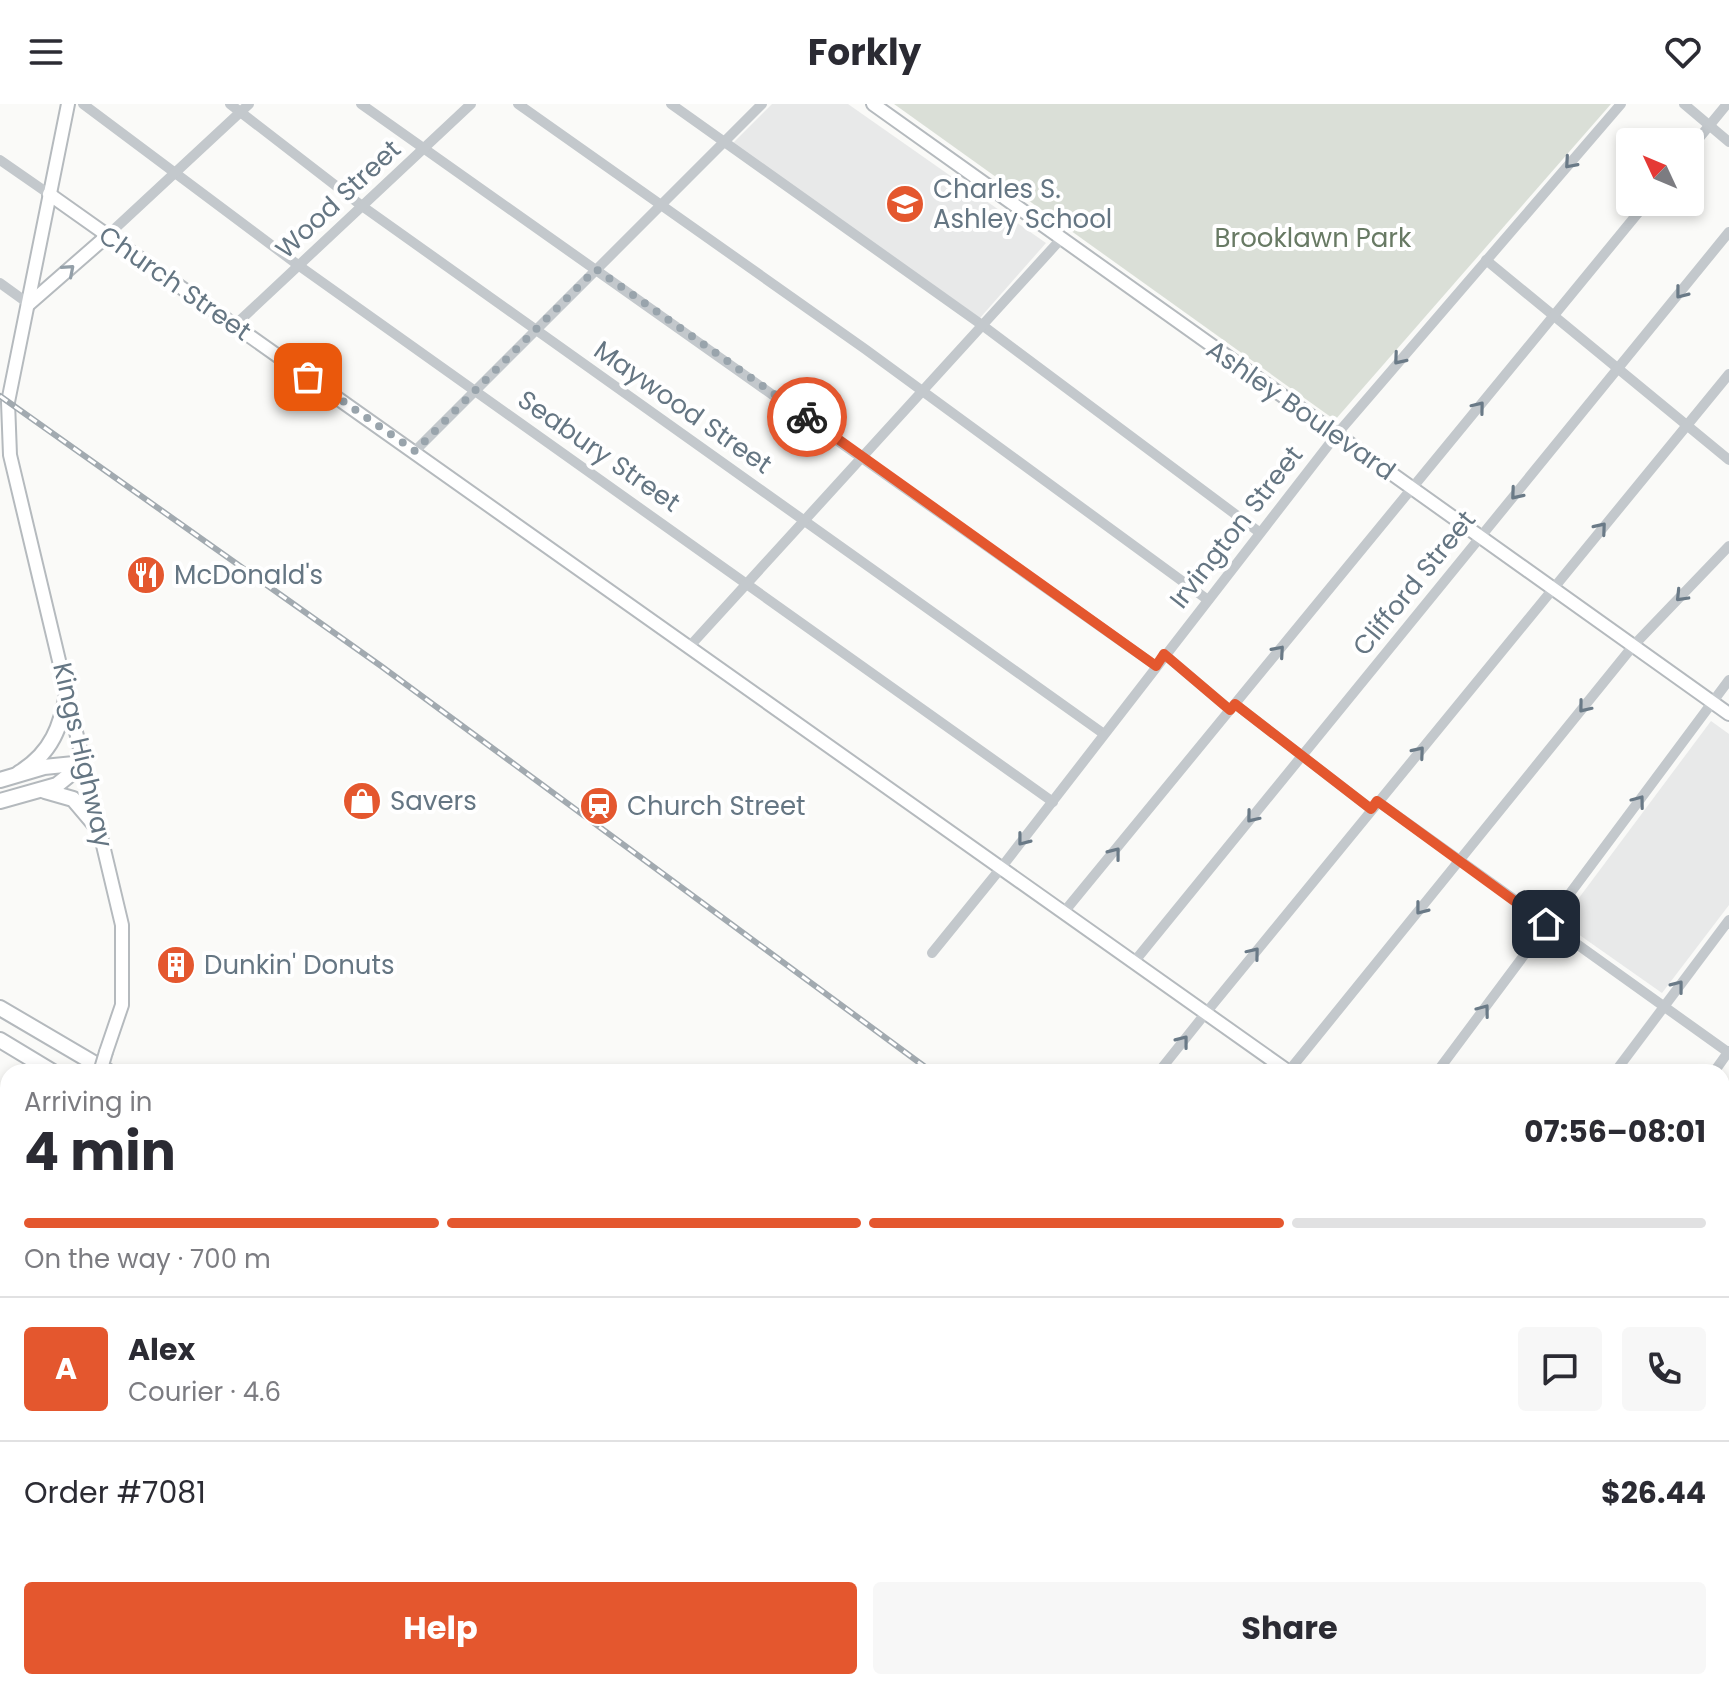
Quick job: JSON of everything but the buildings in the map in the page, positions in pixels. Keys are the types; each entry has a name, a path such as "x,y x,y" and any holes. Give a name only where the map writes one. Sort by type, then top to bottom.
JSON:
{"highway":[{"path":"19,773 36,761 56,736 68,690"},
{"path":"0,780 52,765 84,763"},
{"path":"0,801 44,791 62,782 84,763"},
{"path":"44,791 73,799 101,832"},
{"path":"0,1000 53,1039"},
{"path":"0,1008 95,1064"},
{"path":"0,1040 39,1064"},
{"path":"0,1049 34,1064"}],"main road":[{"name":"Kings Highway","path":"68,104 8,402 4,440 68,690 124,945 122,1005 102,1064"},
{"name":"Ashley Boulevard","path":"873,104 1729,714"},
{"name":"Church Street","path":"49,194 1277,1064"},
{"path":"29,304 108,235"}],"street":[{"name":"Seabury Street","path":"83,104 298,265 1053,802"},
{"name":"Maywood Street","path":"230,104 362,206 1104,734"},
{"path":"108,235 249,104"},
{"path":"361,104 426,147 1156,666"},
{"name":"Wood Street","path":"234,326 471,104"},
{"path":"518,104 923,391 1208,600"},
{"path":"671,104 982,325 1259,532"},
{"path":"415,451 762,104"},
{"name":"Irvington Street","path":"932,953 1053,802 1164,654 1337,434 1621,104"},
{"path":"1684,104 1729,142"},
{"path":"1704,132 1727,104"},
{"name":"Church Street","path":"0,160 49,194"},
{"path":"1064,912 1635,216"},
{"name":"Clifford Street","path":"1134,962 1729,232"},
{"path":"689,647 1061,239"},
{"path":"1486,260 1729,460"},
{"path":"0,283 29,304"},
{"path":"1168,1064 1374,805 1729,374"},
{"path":"1294,1064 1633,646 1729,546"},
{"path":"1164,654 1301,757 1459,860 1729,1052"},
{"path":"1443,1064 1729,680"},
{"path":"1621,1064 1729,920"}],"shaded area":[{"name":"Charles S. Ashley School","path":"772,104 848,104 1046,243 980,318 733,143"},
{"path":"1711,721 1729,734 1729,905 1662,993 1561,922"}],"green space":[{"name":"Brooklawn Park","path":"894,104 1611,104 1335,420"}],"railway":[{"path":"0,396 381,666 921,1064"}],"way so far":[{"path":"308,377 415,451 596,269 807,417"}],"place":[{"name":"Charles S. Ashley School","path":"905,204"},
{"name":"McDonald's","path":"146,575"},
{"name":"Savers","path":"362,801"},
{"name":"Church Street","path":"599,806"},
{"name":"Dunkin' Donuts","path":"176,965"}],"route":[{"path":"807,417 1156,666 1164,654 1230,710 1235,704 1371,809 1377,801 1546,924"}]}
